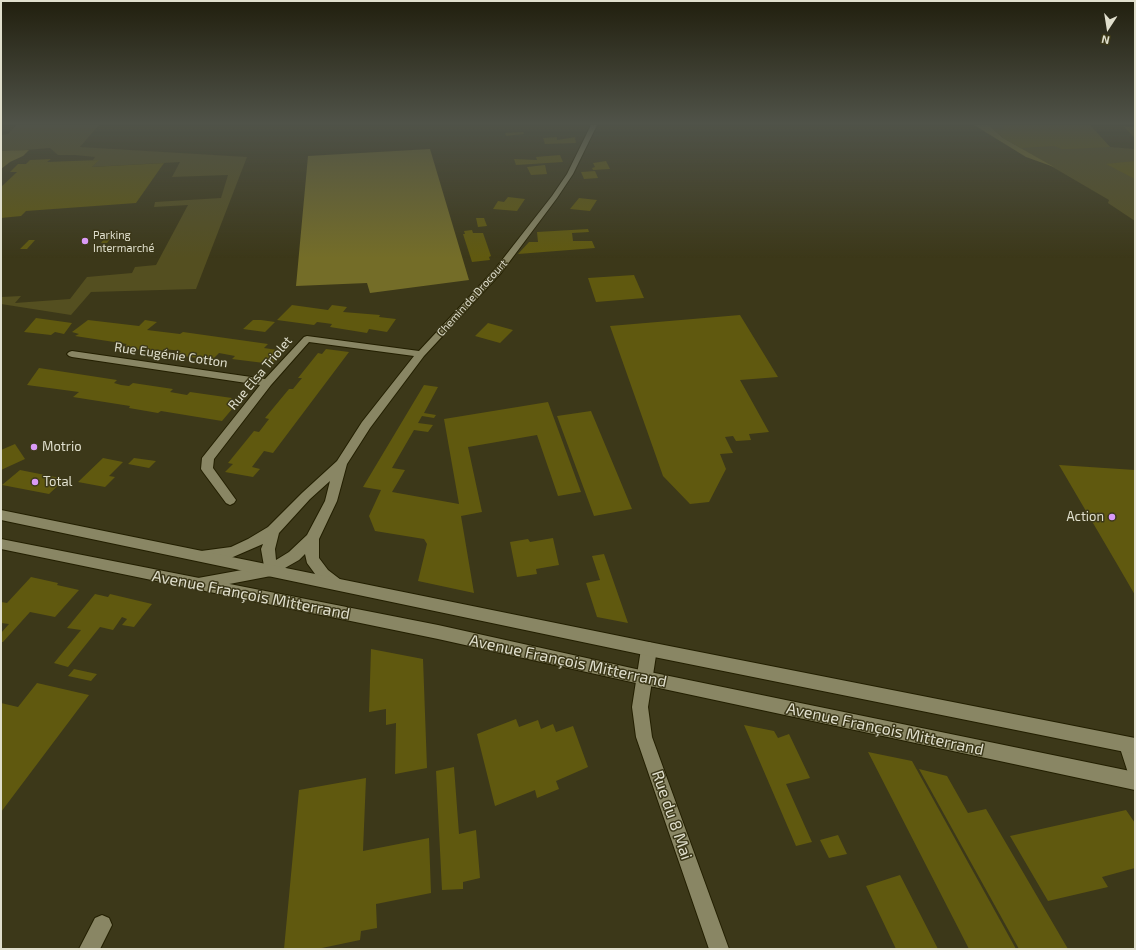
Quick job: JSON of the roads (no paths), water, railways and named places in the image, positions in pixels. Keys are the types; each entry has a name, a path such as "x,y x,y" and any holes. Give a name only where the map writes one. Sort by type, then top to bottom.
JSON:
{"street":[{"name":"Chemin de Drocourt","path":"273,531 306,496 341,464 366,425 421,354 498,271 555,197 572,169"},
{"name":"Rue Elsa Triolet","path":"230,500 207,469 208,458 267,383 307,339 421,354"},
{"name":"Rue Eugénie Cotton","path":"72,354 267,383"},
{"name":"Chemin de Drocourt","path":"271,570 294,556 312,539 331,501 341,464"},
{"name":"Avenue François Mitterrand","path":"1,515 649,649 1131,746"},
{"path":"200,556 233,552 253,543 273,531"},
{"path":"198,584 271,570 268,549 273,531"},
{"name":"Chemin de Drocourt","path":"312,539 312,559 322,574 336,584"},
{"name":"Avenue François Mitterrand","path":"1,544 438,632 645,678 1135,781"},
{"name":"Rue du 8 Mai","path":"649,649 640,707 644,737 719,949"},
{"path":"1131,746 1135,770"},
{"path":"90,949 102,925"}],"place":[{"name":"Parking Intermarché","path":"85,241"},
{"name":"Motrio","path":"34,447"},
{"name":"Total","path":"35,482"},
{"name":"Action","path":"1112,517"}]}
